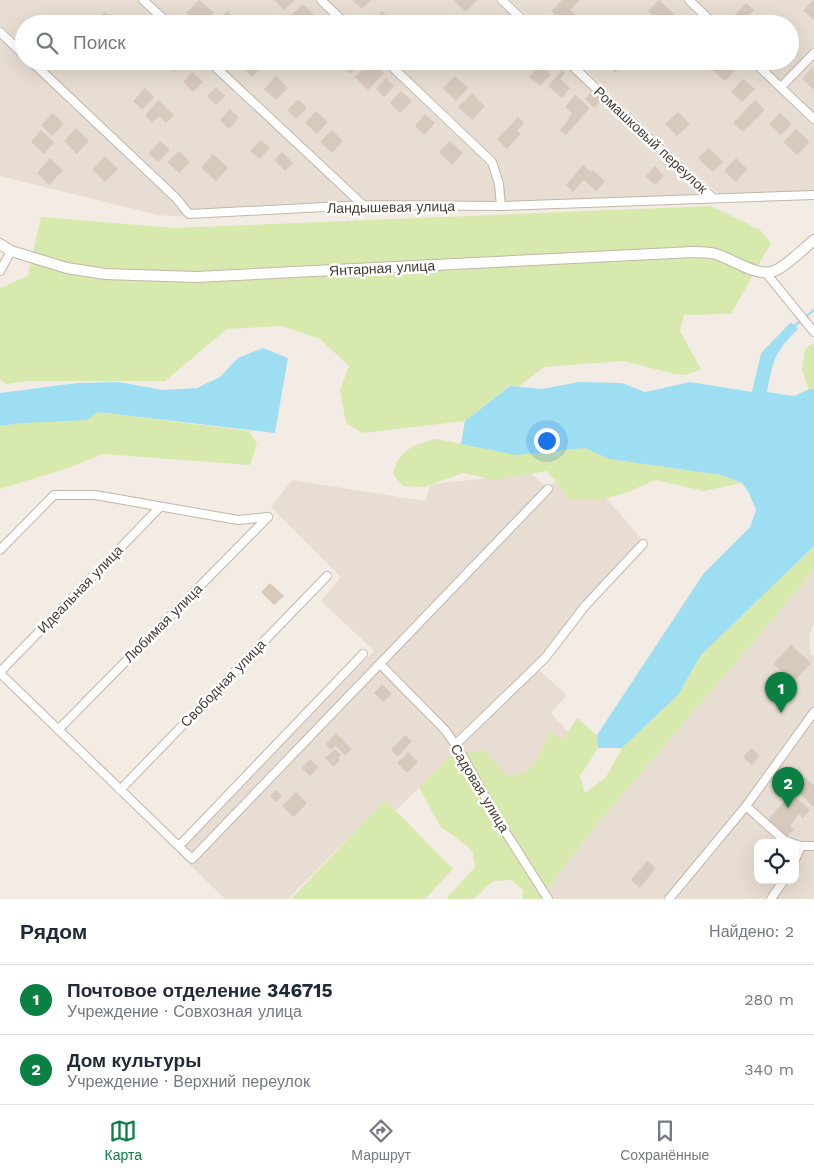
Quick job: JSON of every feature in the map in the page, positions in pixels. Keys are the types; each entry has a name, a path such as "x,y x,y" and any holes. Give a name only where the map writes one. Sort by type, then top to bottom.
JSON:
{"street":[{"path":"143,0 159,15"},
{"path":"321,0 337,15"},
{"path":"502,0 518,15"},
{"path":"692,1 705,15"},
{"path":"0,32 15,46"},
{"path":"799,68 814,53"},
{"name":"Ландышевая улица","path":"41,70 176,198 189,214 363,205 501,206 814,195"},
{"path":"219,70 363,205"},
{"path":"395,70 492,162 499,184 501,206"},
{"name":"Ромашковый переулок","path":"577,70 713,198"},
{"path":"763,70 814,119"},
{"path":"781,87 798,70"},
{"path":"766,273 774,272 780,268 814,240"},
{"name":"Янтарная улица","path":"0,244 11,251 67,268 105,274 187,277 693,252 716,254 766,273"},
{"path":"0,271 11,251"},
{"path":"766,273 812,330"},
{"path":"0,672 192,858 548,488"},
{"path":"0,550 54,495 95,495 160,507"},
{"name":"Любимая улица","path":"58,730 268,517 238,520 160,507"},
{"name":"Идеальная улица","path":"0,672 160,507"},
{"path":"455,745 545,658 585,606 643,544"},
{"name":"Свободная улица","path":"120,790 327,576"},
{"path":"179,846 363,654"},
{"name":"Садовая улица","path":"380,664 445,730 496,817 548,899"},
{"path":"669,899 746,806 814,712"},
{"path":"746,806 783,839"},
{"path":"799,844 814,846"},
{"path":"771,899 781,884"}],"shaded area":[{"path":"0,0 138,0 154,15 15,15 15,43 0,29"},
{"path":"150,0 316,0 332,15 166,15"},
{"path":"325,0 500,0 516,15 341,15"},
{"path":"510,0 682,0 698,15 526,15"},
{"path":"699,0 814,0 814,47 799,63 799,15 710,15 697,2"},
{"path":"0,37 15,51 15,70 36,70 174,199 187,217 158,215 0,176"},
{"path":"814,59 814,114 787,87"},
{"path":"44,70 213,70 356,204 192,214"},
{"path":"225,70 390,70 488,163 496,183 497,206 368,204"},
{"path":"399,70 575,70 712,198 506,207 503,182 493,159"},
{"path":"586,70 758,70 814,123 814,191 722,198"},
{"path":"767,70 792,70 780,83"},
{"path":"531,474 547,487 559,479 594,484 645,543 594,598 539,670 567,695 551,713 569,733 499,811 463,745 393,813 383,803 288,899 225,899 178,853 374,651 321,601 341,577 271,507 292,480 425,501 431,484"},
{"path":"814,568 814,623 809,635 811,655 814,655 814,899 540,899 593,829 801,586"}],"green space":[{"path":"711,206 760,230 771,243 731,314 684,315 680,331 701,369 686,375 623,361 544,367 518,387 509,386 465,421 363,433 346,423 340,390 349,366 320,339 281,326 227,329 165,381 29,381 7,384 0,380 0,288 28,276 41,217 175,228"},
{"path":"814,343 814,389 809,389 802,370 805,349"},
{"path":"98,412 249,431 257,444 250,465 103,454 65,469 0,489 0,426"},
{"path":"436,439 516,454 585,448 609,459 721,475 742,483 704,491 656,480 625,493 599,500 570,499 547,471 493,480 463,473 424,487 403,486 393,474 399,459 408,449 420,443"},
{"path":"814,546 814,568 801,586 593,829 540,899 522,899 523,890 511,880 493,881 473,899 446,899 475,867 472,850 440,826 419,787 452,754 485,750 507,776 527,772 541,752 550,732 563,740 577,718 597,735 598,748 580,776 585,793 606,777 622,748 678,695 701,655"},
{"path":"385,800 453,869 425,899 291,899"}],"water":[{"path":"791,322 798,329 779,351 771,372 767,392 794,396 809,389 814,389 814,546 701,655 678,695 622,748 598,748 597,735 704,573 750,527 756,510 749,493 742,483 721,475 609,459 585,448 516,455 461,444 465,421 510,386 542,389 579,382 622,383 645,392 690,382 752,392 761,353"},
{"path":"263,348 288,358 275,433 98,412 87,420 0,426 0,393 77,383 119,382 163,390 197,388 220,377 238,358"}],"building":[{"path":"199,0 214,13 212,15 188,15 186,13"},
{"path":"274,0 295,0 284,10"},
{"path":"352,0 371,0 362,9"},
{"path":"455,0 477,0 466,12"},
{"path":"562,0 580,0 570,10 574,15 555,15 551,11"},
{"path":"659,0 675,15 652,15 648,11"},
{"path":"814,0 814,20 803,10"},
{"path":"746,3 754,10 749,15 735,15"},
{"path":"303,4 314,15 291,15"},
{"path":"227,11 231,15 223,15"},
{"path":"812,67 814,69 814,90 802,79"},
{"path":"245,70 258,70 252,77"},
{"path":"346,70 354,70 350,74"},
{"path":"362,70 381,70 384,73 368,90 355,77"},
{"path":"535,70 546,70 551,74 540,86 529,77"},
{"path":"562,70 565,73 560,79 570,88 562,98 548,86"},
{"path":"712,70 735,70 725,81"},
{"path":"192,72 203,82 193,92 183,82"},
{"path":"276,76 288,88 276,100 264,89"},
{"path":"455,76 468,88 456,101 443,88"},
{"path":"386,78 394,86 384,97 376,89"},
{"path":"743,79 755,89 742,102 731,92"},
{"path":"145,88 154,97 142,110 133,101"},
{"path":"216,88 225,96 216,105 207,96"},
{"path":"593,90 603,99 594,108 585,99"},
{"path":"401,91 412,101 400,113 390,103"},
{"path":"472,93 485,106 472,120 458,107"},
{"path":"575,95 590,108 566,135 560,130 572,113 565,107"},
{"path":"298,99 307,108 296,119 287,110"},
{"path":"159,100 174,115 166,123 159,116 152,123 145,115"},
{"path":"755,100 765,110 743,132 733,123"},
{"path":"230,109 239,118 229,129 220,120"},
{"path":"316,111 328,122 317,134 305,123"},
{"path":"678,112 690,124 677,136 665,124"},
{"path":"53,113 64,124 52,136 41,125"},
{"path":"780,113 792,124 781,135 769,124"},
{"path":"425,114 435,123 424,135 415,126"},
{"path":"518,117 524,123 517,131 521,134 507,149 497,139"},
{"path":"76,128 89,141 77,154 64,141"},
{"path":"796,129 810,142 797,155 783,142"},
{"path":"41,130 54,142 44,154 31,142"},
{"path":"332,130 343,141 332,153 320,142"},
{"path":"261,140 270,148 259,159 250,151"},
{"path":"160,141 170,150 158,162 148,153"},
{"path":"450,141 463,153 452,165 439,152"},
{"path":"709,148 723,162 713,172 698,158"},
{"path":"179,151 190,162 179,173 167,162"},
{"path":"282,152 293,163 285,171 274,160"},
{"path":"213,154 228,168 216,181 201,168"},
{"path":"105,156 118,169 105,182 92,169"},
{"path":"50,158 63,170 49,185 37,173"},
{"path":"736,158 747,169 736,182 724,171"},
{"path":"583,165 591,172 593,170 605,181 596,191 584,180 573,192 566,185"},
{"path":"655,166 664,176 655,185 645,176"},
{"path":"270,583 284,596 274,605 261,592"},
{"path":"791,645 811,663 794,682 773,664"},
{"path":"382,684 392,694 383,702 374,693"},
{"path":"336,733 352,749 345,755 335,746 331,750 325,744"},
{"path":"405,735 412,741 398,757 391,750"},
{"path":"751,748 760,756 752,765 743,757"},
{"path":"335,749 341,755 338,758 340,760 334,767 325,758"},
{"path":"408,752 418,762 407,773 397,763"},
{"path":"310,759 319,767 310,776 302,768"},
{"path":"805,777 814,785 814,807 794,788"},
{"path":"276,790 282,796 276,802 270,796"},
{"path":"296,792 307,803 294,817 282,806"},
{"path":"791,793 810,810 803,818 799,814 790,826 794,829 787,837 767,821"},
{"path":"647,861 656,868 640,888 631,880"}],"waterway":[{"path":"792,328 814,310"}],"place":[{"name":"Почтовое отделение 346715","path":"781,713"},
{"name":"Дом культуры","path":"788,808"}]}
